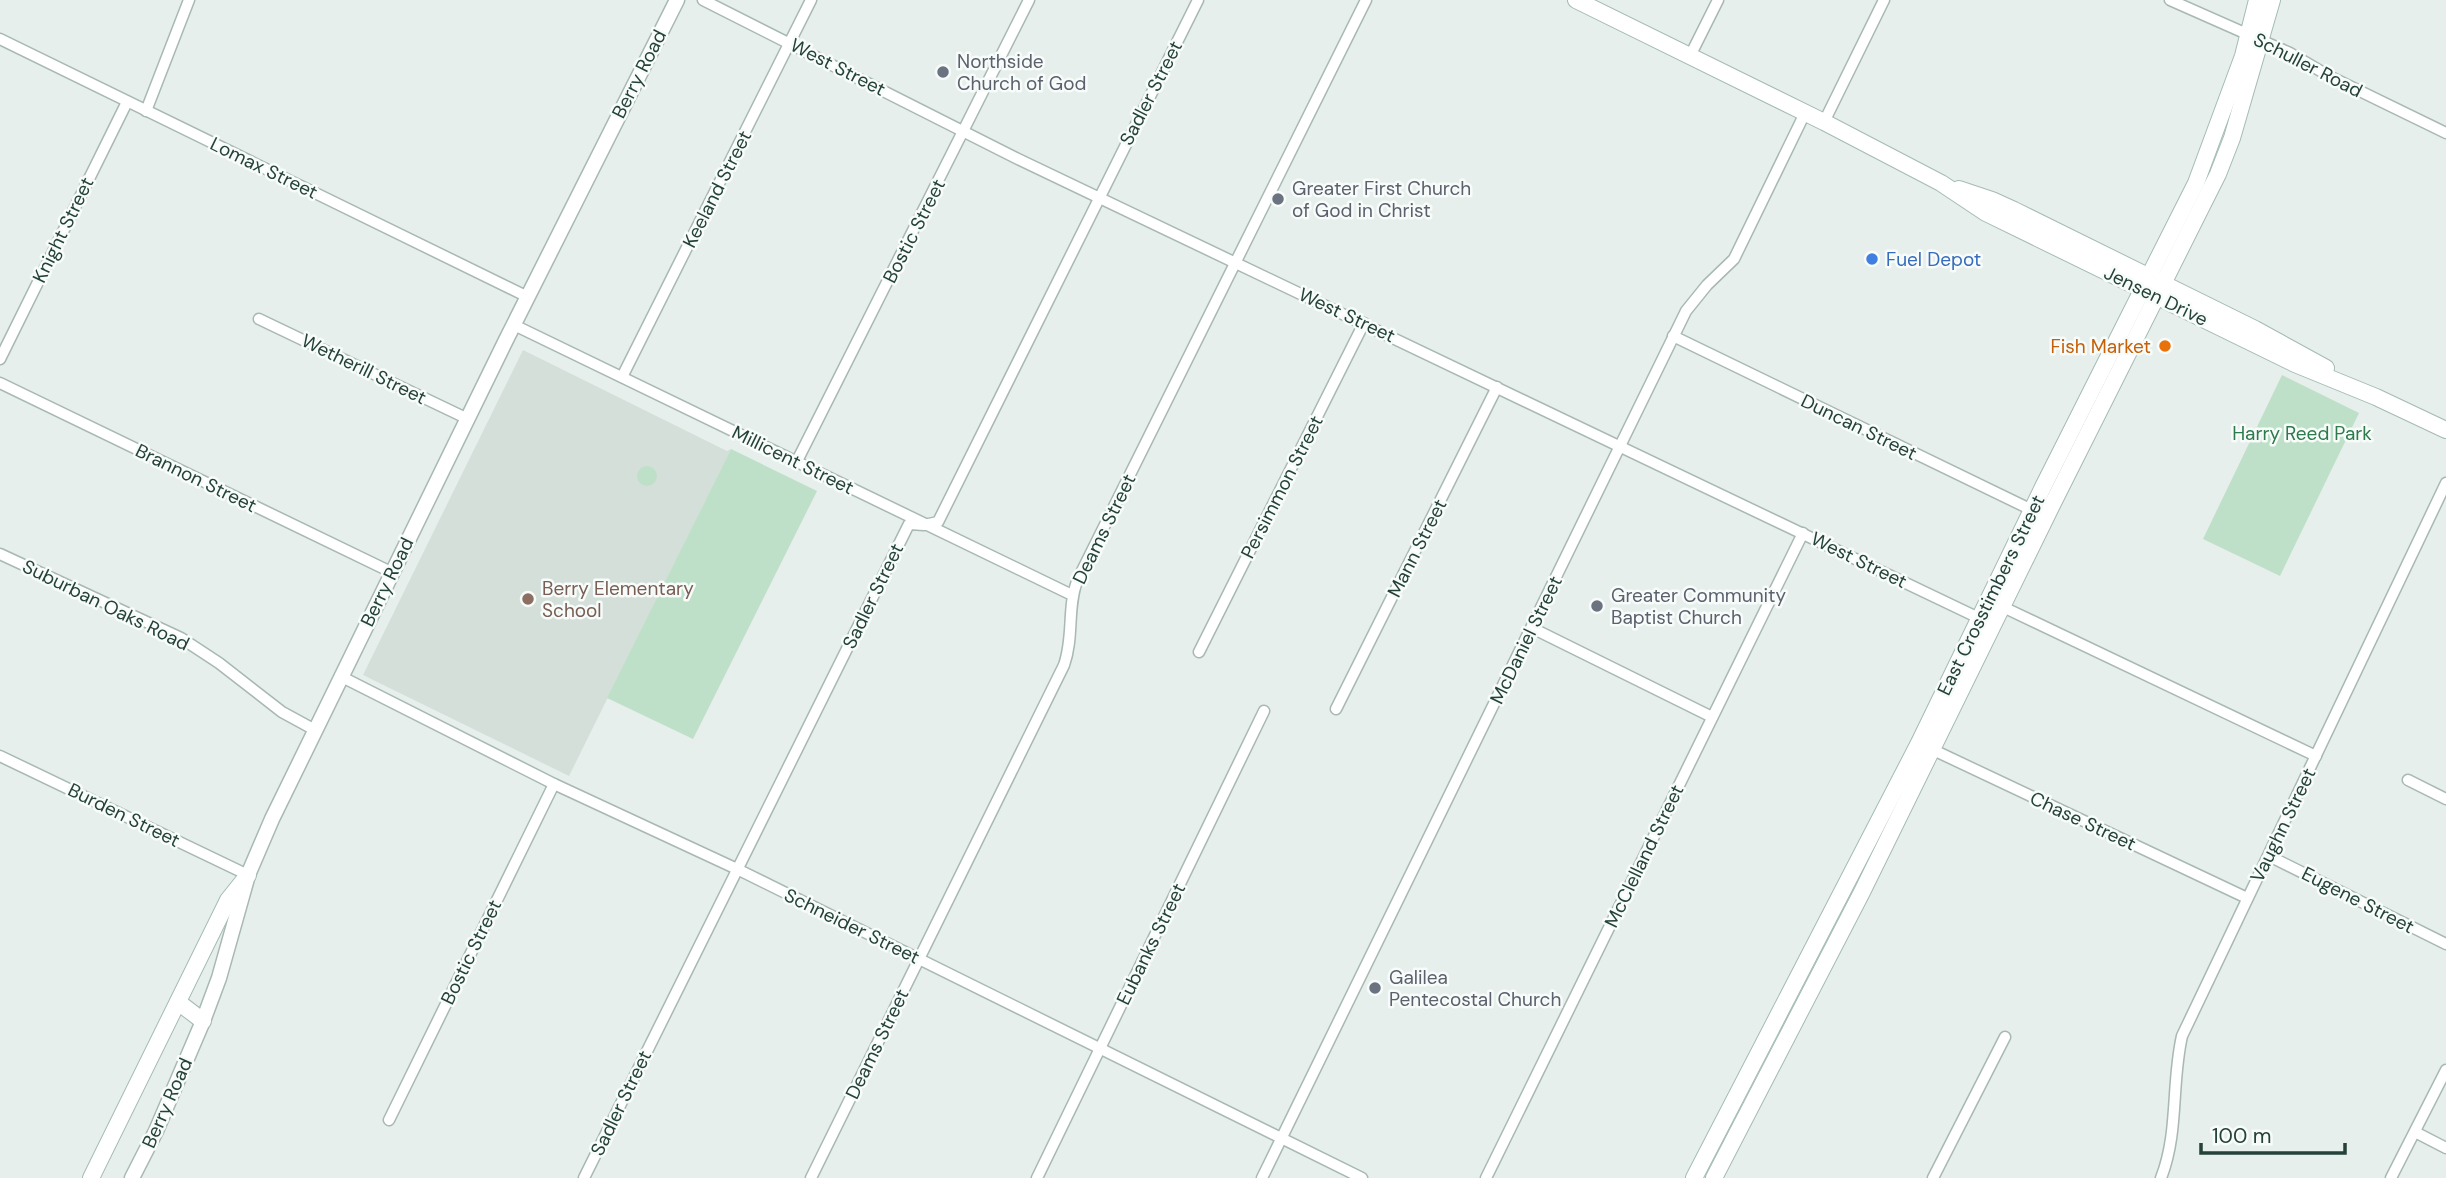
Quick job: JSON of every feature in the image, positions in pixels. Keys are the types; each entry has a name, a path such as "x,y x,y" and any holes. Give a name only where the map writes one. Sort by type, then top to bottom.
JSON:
{"main road":[{"name":"Jensen Drive","path":"1576,0 1825,122 1941,183 1992,200 2010,217 2153,287 2295,364 2376,397 2446,430"},
{"name":"East Crosstimbers Street","path":"1714,1178 1859,899 1926,746 2039,513 2153,287 2218,174 2231,142 2255,38 2257,0"},
{"name":"East Crosstimbers Street","path":"2153,287 2272,0"},
{"path":"2215,133 2231,142"},
{"name":"East Crosstimbers Street","path":"1987,622 2003,607 2039,513"},
{"name":"East Crosstimbers Street","path":"1694,1178 1843,891 1926,746"},
{"path":"91,1178 229,900 248,875"},
{"path":"1843,891 1859,899"},
{"path":"178,1002 203,1021"},
{"path":"1766,1039 1782,1048"}],"street":[{"path":"146,110 189,0"},
{"name":"Berry Road","path":"132,1178 156,1131 203,1021 219,978 248,875 315,730 391,572 677,0"},
{"name":"West Street","path":"703,0 964,132 1235,264 1364,323 1987,622"},
{"name":"Keeland Street","path":"622,377 811,0"},
{"name":"Bostic Street","path":"797,461 1029,0"},
{"name":"Sadler Street","path":"583,1178 909,524 938,522 1198,0"},
{"name":"Deams Street","path":"811,1178 1064,665 1070,648 1072,596 1366,0"},
{"path":"1690,56 1718,0"},
{"path":"1825,122 1884,0"},
{"name":"Schuller Road","path":"2170,0 2255,38 2446,133"},
{"name":"Lomax Street","path":"0,39 528,297"},
{"name":"Knight Street","path":"0,359 127,102"},
{"name":"McDaniel Street","path":"1262,1178 1686,311 1734,259 1805,113"},
{"name":"Wetherill Street","path":"259,319 468,419"},
{"name":"Persimmon Street","path":"1199,652 1364,323"},
{"name":"Millicent Street","path":"514,325 1072,596"},
{"name":"Duncan Street","path":"1673,337 2039,513"},
{"name":"Brannon Street","path":"0,383 391,572"},
{"name":"Mann Street","path":"1336,709 1497,387"},
{"name":"Vaughn Street","path":"2161,1178 2172,1141 2176,1115 2178,1055 2182,1036 2446,483"},
{"name":"McClelland Street","path":"1486,1178 1803,533"},
{"name":"Suburban Oaks Road","path":"0,554 181,638 219,663 282,712 315,730"},
{"path":"2003,607 2316,756"},
{"path":"1532,628 1712,718"},
{"name":"Schneider Street","path":"340,676 554,784 737,869 1362,1178"},
{"name":"Eubanks Street","path":"1037,1178 1264,711"},
{"name":"Chase Street","path":"1926,746 2247,898"},
{"name":"Burden Street","path":"0,756 248,875"},
{"path":"2408,780 2446,799"},
{"name":"Bostic Street","path":"389,1120 554,784"},
{"name":"Eugene Street","path":"2269,856 2446,944"},
{"path":"1933,1178 2005,1037"},
{"path":"2391,1178 2446,1070"},
{"path":"2415,1132 2446,1148"}],"shaded area":[{"name":"Berry Elementary School","path":"523,350 727,451 731,449 569,776 363,675"}],"green space":[{"name":"Harry Reed Park","path":"2282,375 2359,413 2280,576 2203,539"},
{"path":"731,449 817,491 693,739 607,698"},
{"path":"647,466 654,469 657,476 654,483 647,486 640,483 637,476 640,469"}],"place":[{"name":"Northside Church of God","path":"943,72"},
{"name":"Greater First Church of God in Christ","path":"1278,199"},
{"name":"Fuel Depot","path":"1872,259"},
{"name":"Fish Market","path":"2165,346"},
{"name":"Berry Elementary School","path":"528,599"},
{"name":"Greater Community Baptist Church","path":"1597,606"},
{"name":"Galilea Pentecostal Church","path":"1375,988"}]}
